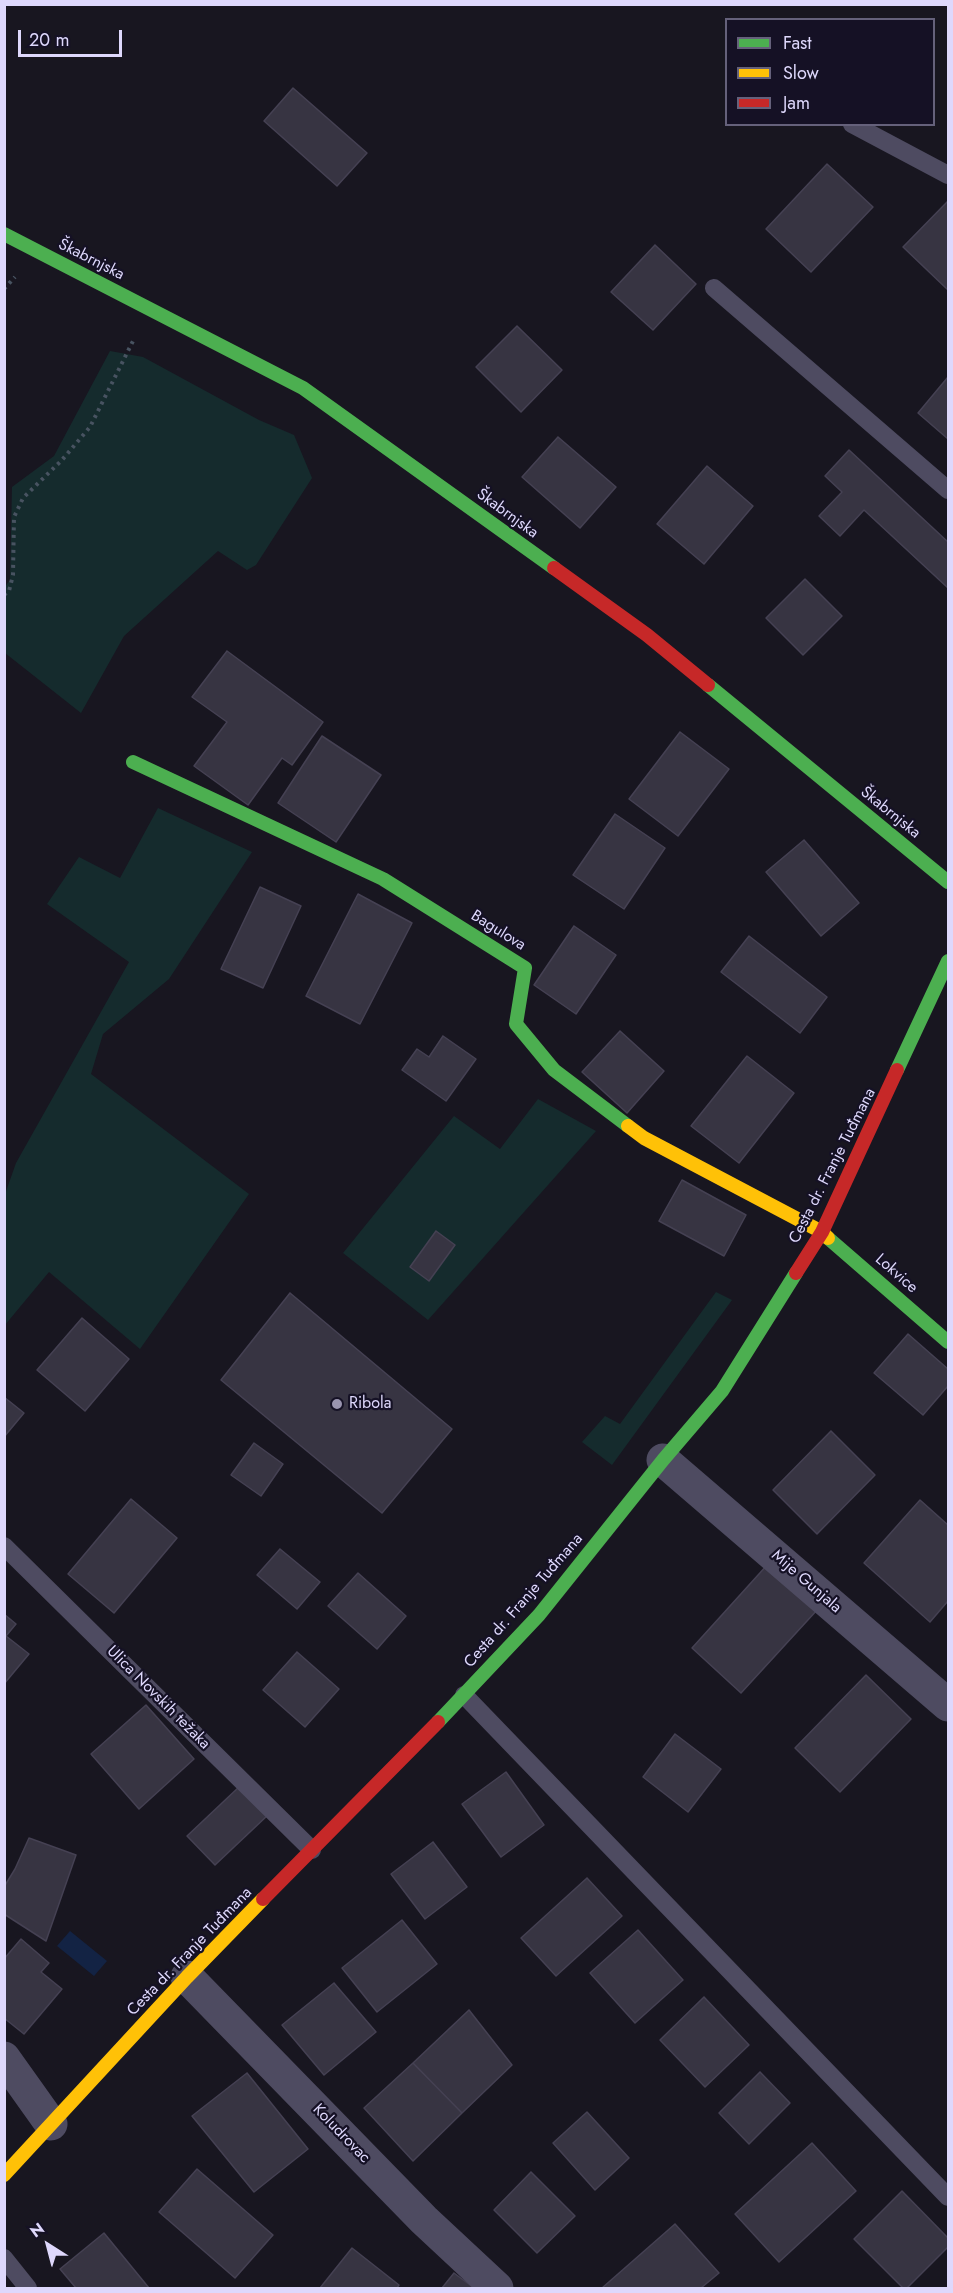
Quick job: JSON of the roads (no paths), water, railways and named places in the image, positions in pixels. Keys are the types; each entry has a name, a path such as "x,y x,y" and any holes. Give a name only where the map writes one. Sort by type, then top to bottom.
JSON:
{"main road":[{"name":"Škabrnjska","path":"4,234 303,388 647,635 948,882"},
{"name":"Bagulova","path":"133,762 383,879 525,968 516,1024 554,1070 644,1138 822,1232"},
{"name":"Cesta dr. Franje Tuđmana","path":"4,2175 187,1977 464,1695 539,1615 663,1460 722,1391 822,1232 948,961"},
{"name":"Lokvice","path":"822,1232 948,1342"}],"street":[{"name":"Mije Gunjala","path":"663,1460 948,1705"},
{"name":"Koludrovac","path":"187,1977 424,2220 497,2289"},
{"path":"4,2058 51,2124"}],"lane":[{"path":"856,126 948,175"},
{"path":"714,288 948,490"},
{"name":"Ulica Novskih težaka","path":"4,1546 312,1850"},
{"path":"464,1695 948,2197"},
{"path":"4,2258 28,2289"}],"water":[{"path":"70,1931 107,1961 94,1976 57,1946"}],"place":[{"name":"Ribola","path":"337,1404"}]}
